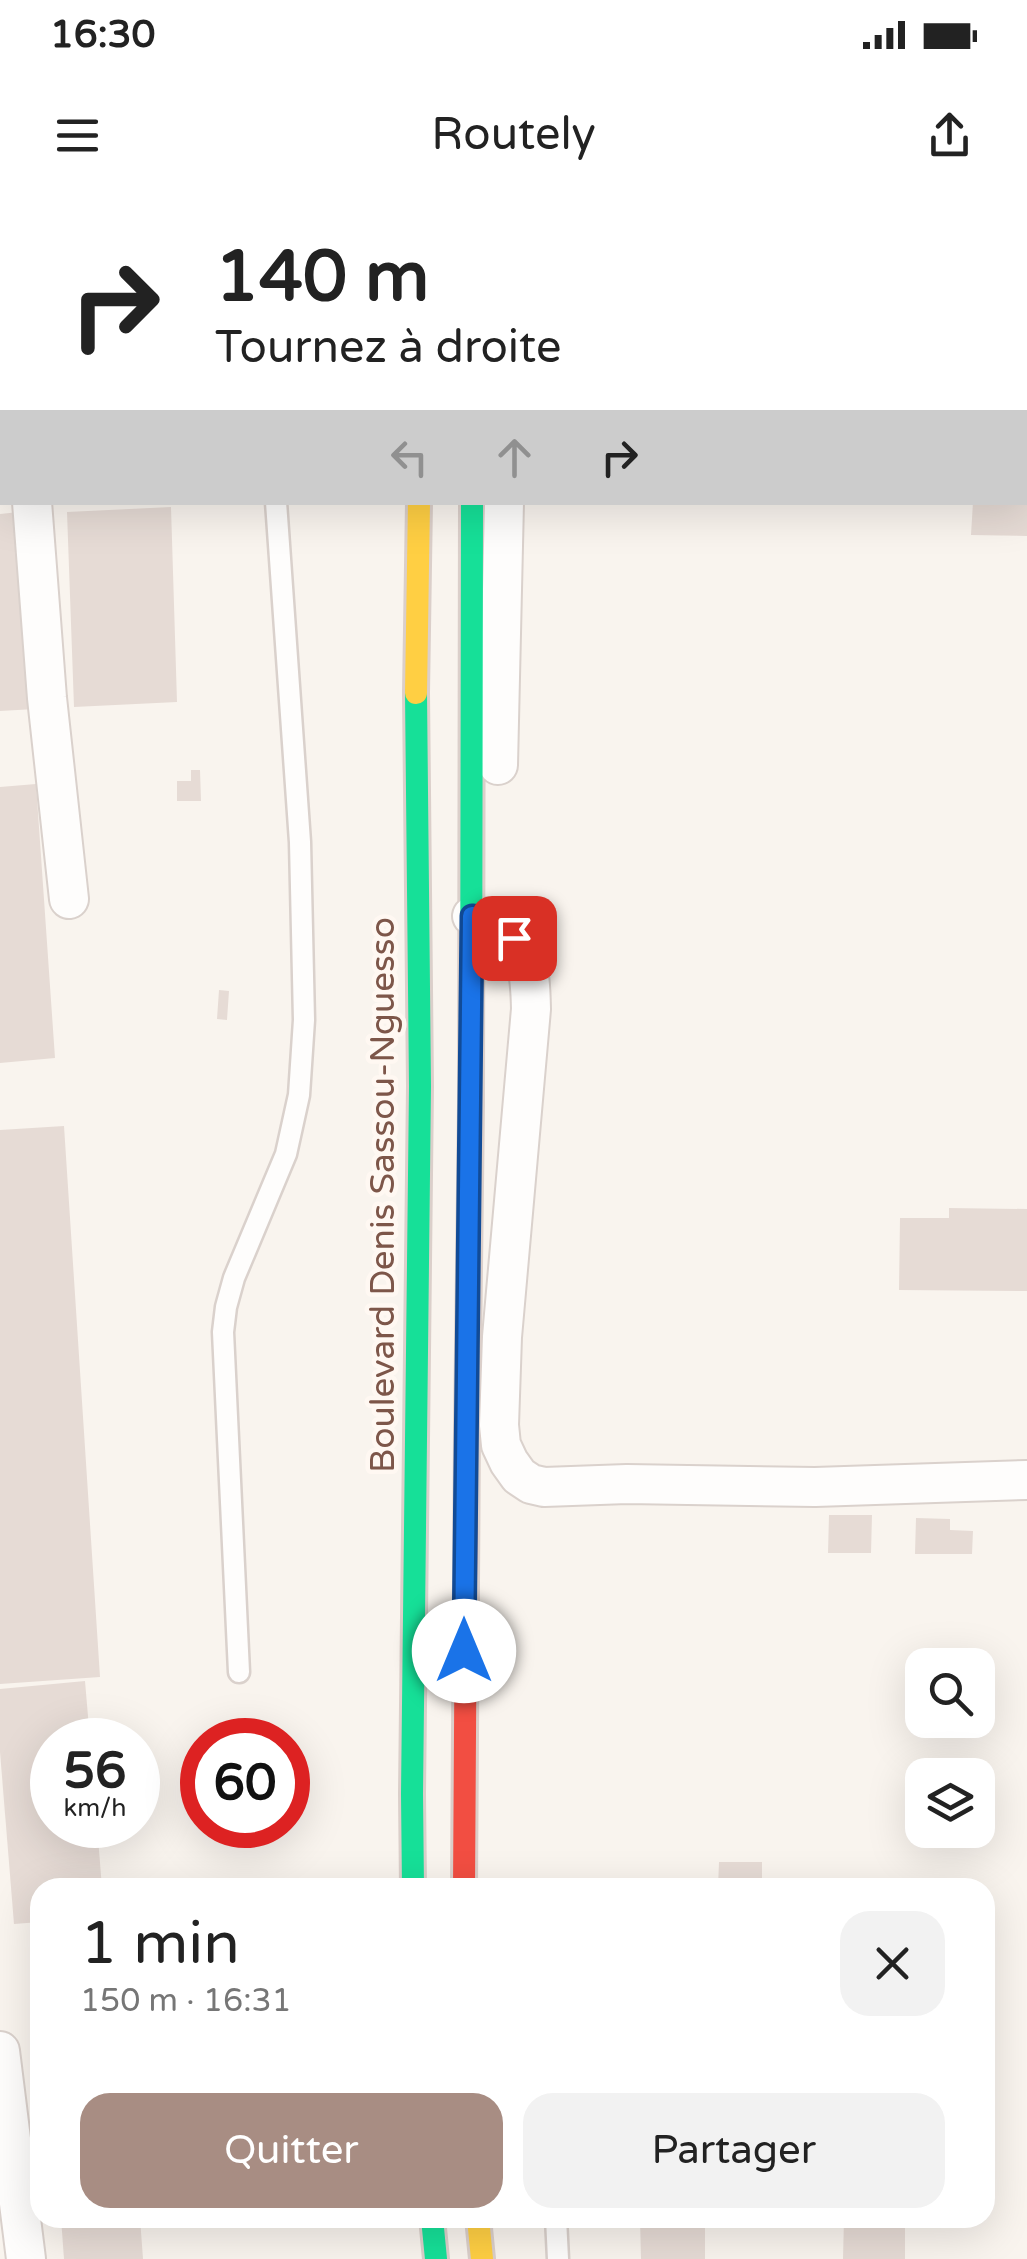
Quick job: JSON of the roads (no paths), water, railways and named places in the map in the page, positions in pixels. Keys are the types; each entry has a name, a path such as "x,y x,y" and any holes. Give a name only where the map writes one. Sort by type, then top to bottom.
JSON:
{"main road":[{"name":"Boulevard Denis Sassou-Nguesso","path":"413,1878 420,1106 416,698 419,505"},
{"path":"464,1878 465,1463 486,918 470,653 472,505"},
{"path":"433,2228 436,2259"},
{"path":"479,2228 482,2259"}],"street":[{"path":"32,505 68,899"},
{"path":"504,505 496,891 486,918 522,949 530,976 531,1009 502,1337 500,1425 501,1445 508,1462 530,1484 544,1488 628,1484 815,1487 1027,1480"},
{"path":"0,2051 26,2259"}],"lane":[{"path":"239,1672 223,1332 234,1278 286,1154 299,1094 304,1020 300,842 276,505"},
{"path":"556,2228 558,2259"}]}
